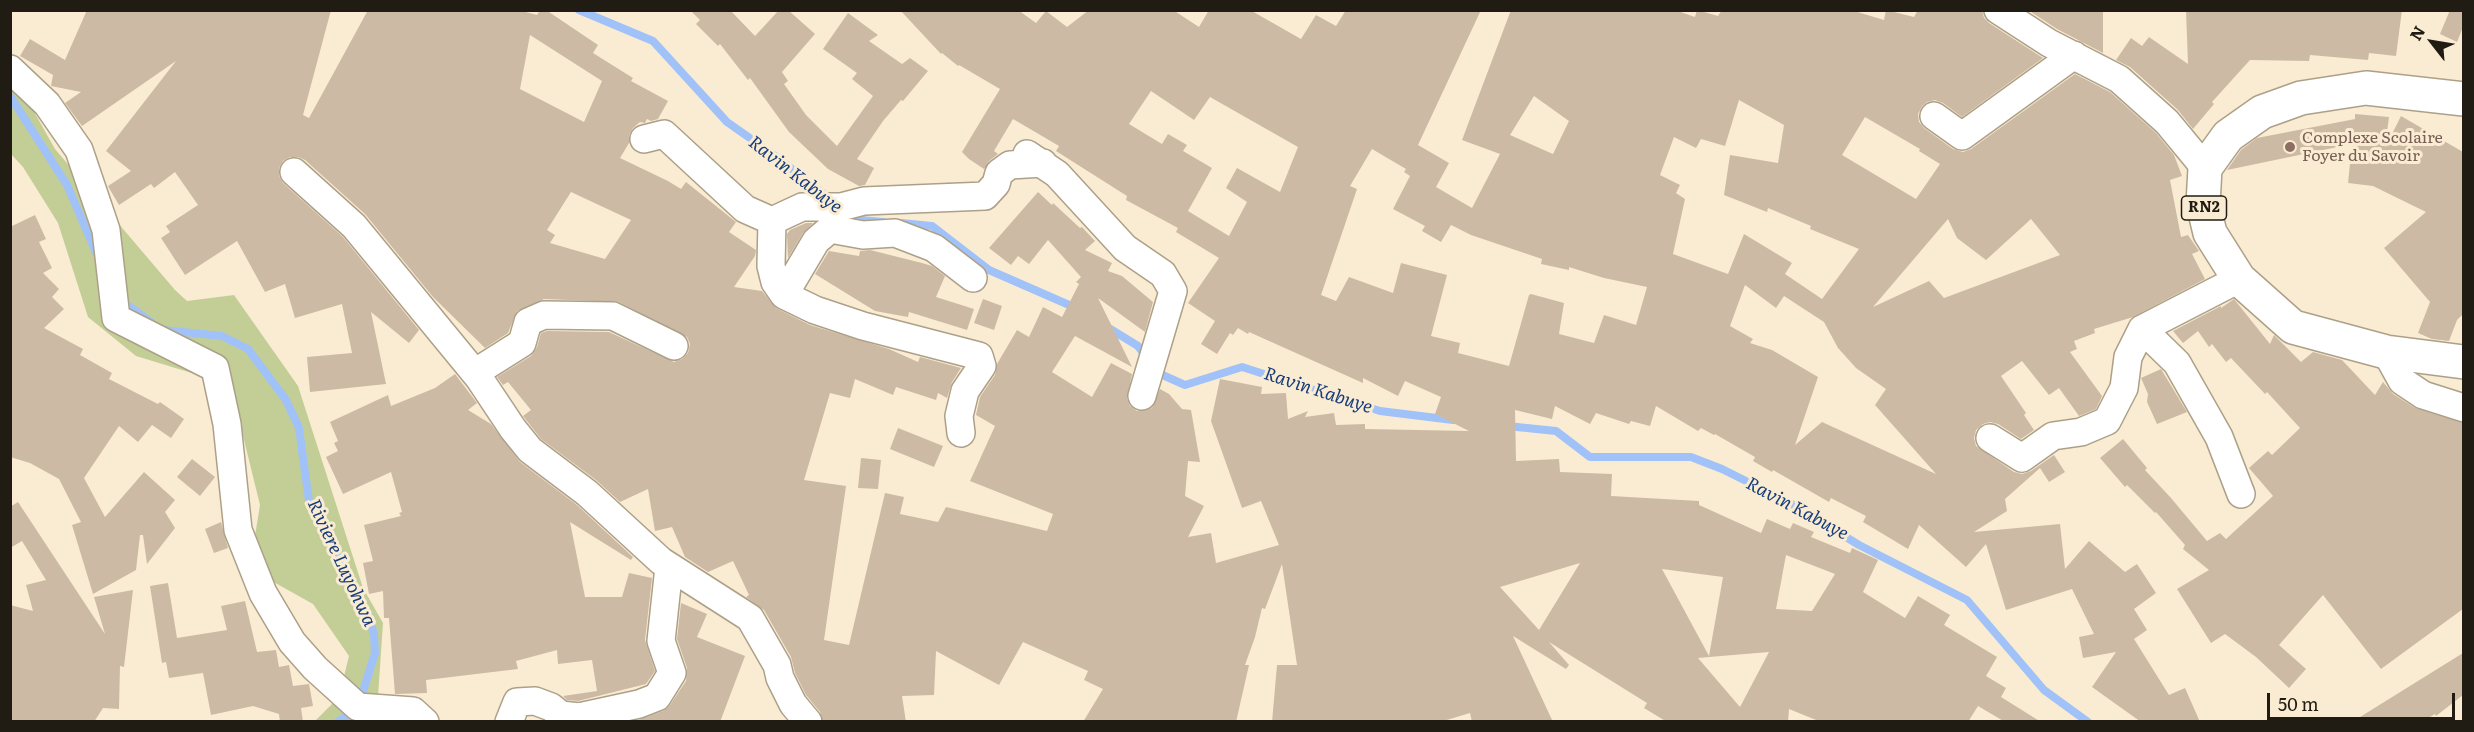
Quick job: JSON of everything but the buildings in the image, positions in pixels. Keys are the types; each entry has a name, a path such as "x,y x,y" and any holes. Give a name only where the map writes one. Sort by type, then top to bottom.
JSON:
{"highway":[{"path":"2205,168 2228,136 2262,112 2301,98 2366,88 2463,99"},
{"name":"RN2","path":"2205,168 2203,204 2210,233 2239,279 2293,327 2386,352 2463,362"}],"street":[{"path":"1998,10 2049,43 2119,79 2168,122 2205,168"},
{"path":"1934,116 1962,136 2074,55"},
{"path":"10,69 47,104 79,150 106,230 116,318 215,368 227,424 238,530 263,593 292,642 315,668 358,707 412,711 425,722"},
{"path":"645,139 664,134 745,209 772,221 802,207 841,207 864,201 985,196 996,184 999,173 1010,165 1043,163"},
{"path":"1016,147 1043,163 1094,213 1125,248 1163,274 1173,291 1142,396"},
{"path":"294,172 354,226 479,378 530,450 587,493 669,567 750,618 777,665 780,678 793,704 808,722"},
{"path":"772,221 771,266 775,282 784,295 816,310 863,326 979,356 982,366 965,391 959,416 961,433"},
{"path":"784,295 816,241 830,229 863,235 895,233 934,248 974,278"},
{"path":"1990,438 2022,458 2053,436 2081,432 2107,421 2124,388 2128,357 2142,329 2239,279"},
{"path":"479,378 484,368 522,343 528,322 544,315 613,316 674,346"},
{"path":"2142,329 2177,363 2219,436 2241,494"},
{"path":"2386,352 2403,381 2423,394 2463,408"},
{"path":"509,722 517,702 535,701 550,707 561,715 579,717 639,704 657,697 672,673 661,641 669,567"}],"green space":[{"path":"10,69 55,149 175,290 187,301 234,295 298,386 363,588 383,623 378,696 359,721 315,721 339,697 349,656 313,604 270,580 252,554 260,505 233,395 195,374 136,356 88,317 58,223 23,167 11,154"}],"waterway":[{"name":"Ravin Kabuye","path":"579,10 653,41 727,122 774,155 831,200"},
{"name":"Riviere Luyohwa","path":"10,96 67,185 98,257"},
{"name":"Ravin Kabuye","path":"844,212 851,219 883,222"},
{"name":"Ravin Kabuye","path":"901,223 932,226 989,270 1076,308"},
{"name":"Riviere Luyohwa","path":"122,301 151,322"},
{"name":"Ravin Kabuye","path":"1107,327 1138,346 1147,358"},
{"name":"Riviere Luyohwa","path":"163,330 222,336 248,349 286,400 299,428 309,501 369,616 374,635 375,653 360,701"},
{"name":"Ravin Kabuye","path":"1156,370 1185,385 1242,367 1380,411 1453,420"},
{"name":"Ravin Kabuye","path":"1507,426 1556,431 1590,457 1691,457 1722,469 1790,503 1859,545 1967,600 2044,690 2088,722"},
{"name":"Riviere Luyohwa","path":"338,722 354,710"}],"place":[{"name":"Complexe Scolaire Foyer du Savoir","path":"2290,147"}]}
